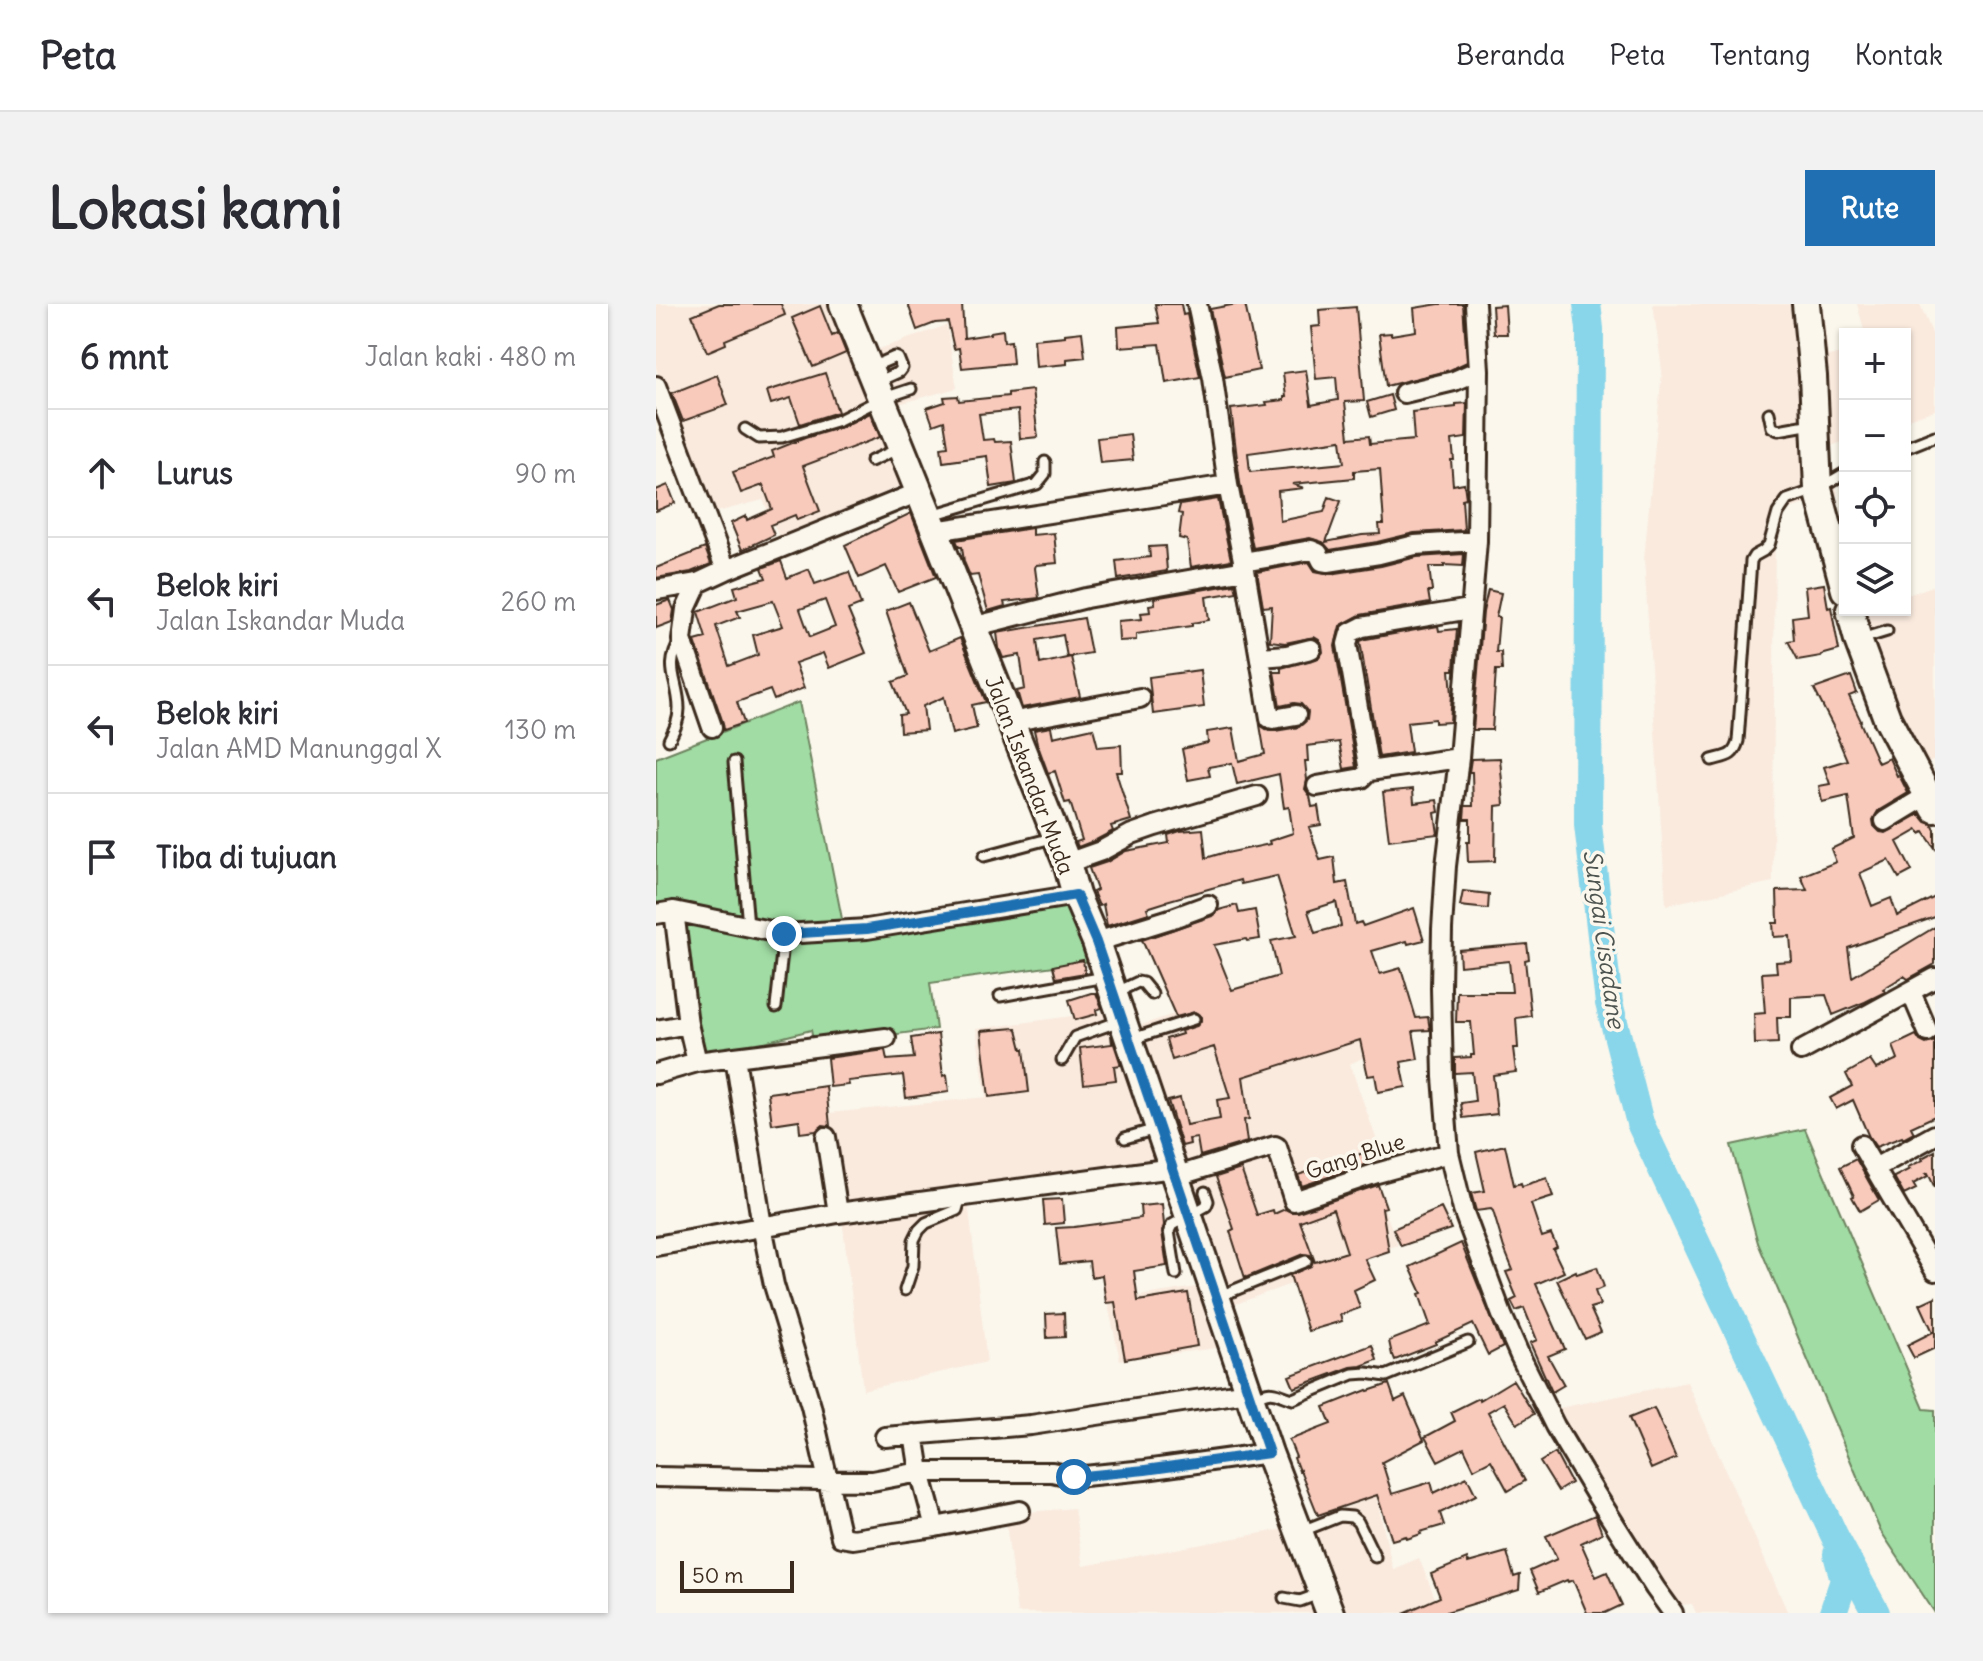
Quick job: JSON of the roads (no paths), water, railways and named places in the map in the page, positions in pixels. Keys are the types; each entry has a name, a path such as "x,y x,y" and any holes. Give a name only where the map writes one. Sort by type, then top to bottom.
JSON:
{"street":[{"name":"Jalan Iskandar Muda","path":"843,304 1067,863 1249,1396 1326,1603"},
{"path":"1197,304 1213,378 1228,485 1270,718 1278,720 1296,715"},
{"path":"1475,304 1479,370 1477,541 1459,758 1446,866 1442,944 1443,1077 1449,1153 1463,1210 1520,1356 1555,1426 1673,1613"},
{"path":"1806,304 1818,489 1839,565"},
{"path":"1404,393 1454,381 1479,370"},
{"path":"656,386 726,570"},
{"path":"656,590 698,583 726,570 928,513 1228,485"},
{"path":"972,627 1086,598 1311,550 1318,553 1322,561 1328,562 1415,545 1477,541"},
{"path":"698,583 686,609 682,640 712,727"},
{"path":"1369,771 1347,644 1350,633 1362,627 1470,609"},
{"path":"1852,616 1887,718 1931,802 1885,821"},
{"path":"1260,657 1311,649"},
{"path":"1010,722 1140,698"},
{"path":"1317,786 1362,778 1369,771 1459,758"},
{"path":"1067,863 1101,851 1143,830 1257,796"},
{"path":"697,1062 665,913 784,934 867,929 1076,895"},
{"path":"1096,942 1208,905"},
{"path":"1801,1051 1935,978"},
{"path":"1911,992 1928,1032"},
{"path":"656,1030 688,1024"},
{"path":"656,1074 697,1062 886,1038"},
{"path":"735,1057 774,1285 811,1406 841,1537 853,1539 1020,1511"},
{"path":"1875,1168 1935,1135"},
{"path":"826,1137 838,1213"},
{"path":"1861,1145 1935,1271"},
{"name":"Gang Blue","path":"1175,1172 1275,1146 1294,1201 1449,1153"},
{"path":"656,1246 838,1213 1175,1172"},
{"path":"885,1437 1031,1425 1249,1396"},
{"path":"914,1434 920,1472 935,1527"},
{"path":"656,1477 872,1481 920,1472 1052,1472 1074,1477 1269,1453"}],"lane":[{"path":"745,429 759,438 782,437 839,420 875,383 911,389"},
{"path":"1769,413 1772,427 1778,430 1815,423"},
{"path":"1911,446 1935,436"},
{"path":"871,461 901,447"},
{"path":"928,513 1037,484 1045,474 1045,462"},
{"path":"1712,760 1731,755 1738,741 1751,561 1769,545 1782,506 1787,500 1818,489 1839,477"},
{"path":"1858,640 1887,631"},
{"path":"669,740 677,726 679,708 672,664 674,651 682,640"},
{"path":"734,762 748,927"},
{"path":"984,856 1056,837"},
{"path":"776,1007 784,934"},
{"path":"1000,996 1138,982 1143,983 1152,994"},
{"path":"1062,1060 1075,1037 1194,1019"},
{"path":"1125,1138 1159,1128"},
{"path":"1176,1274 1169,1231 1172,1225 1206,1206 1205,1192"},
{"path":"905,1290 913,1266 914,1240 919,1230 926,1223 957,1210 958,1197"},
{"path":"1217,1298 1306,1261"},
{"path":"1249,1396 1274,1391 1293,1399 1353,1374 1386,1376 1468,1342"},
{"path":"1298,1531 1340,1516 1352,1517 1358,1522 1375,1557"},
{"path":"1284,1598 1326,1603"}],"waterway":[{"name":"Sungai Cisadane","path":"1587,304 1590,329 1588,825 1609,1003 1640,1123 1835,1537 1876,1613"},
{"path":"1833,1613 1844,1580 1837,1554"}]}
